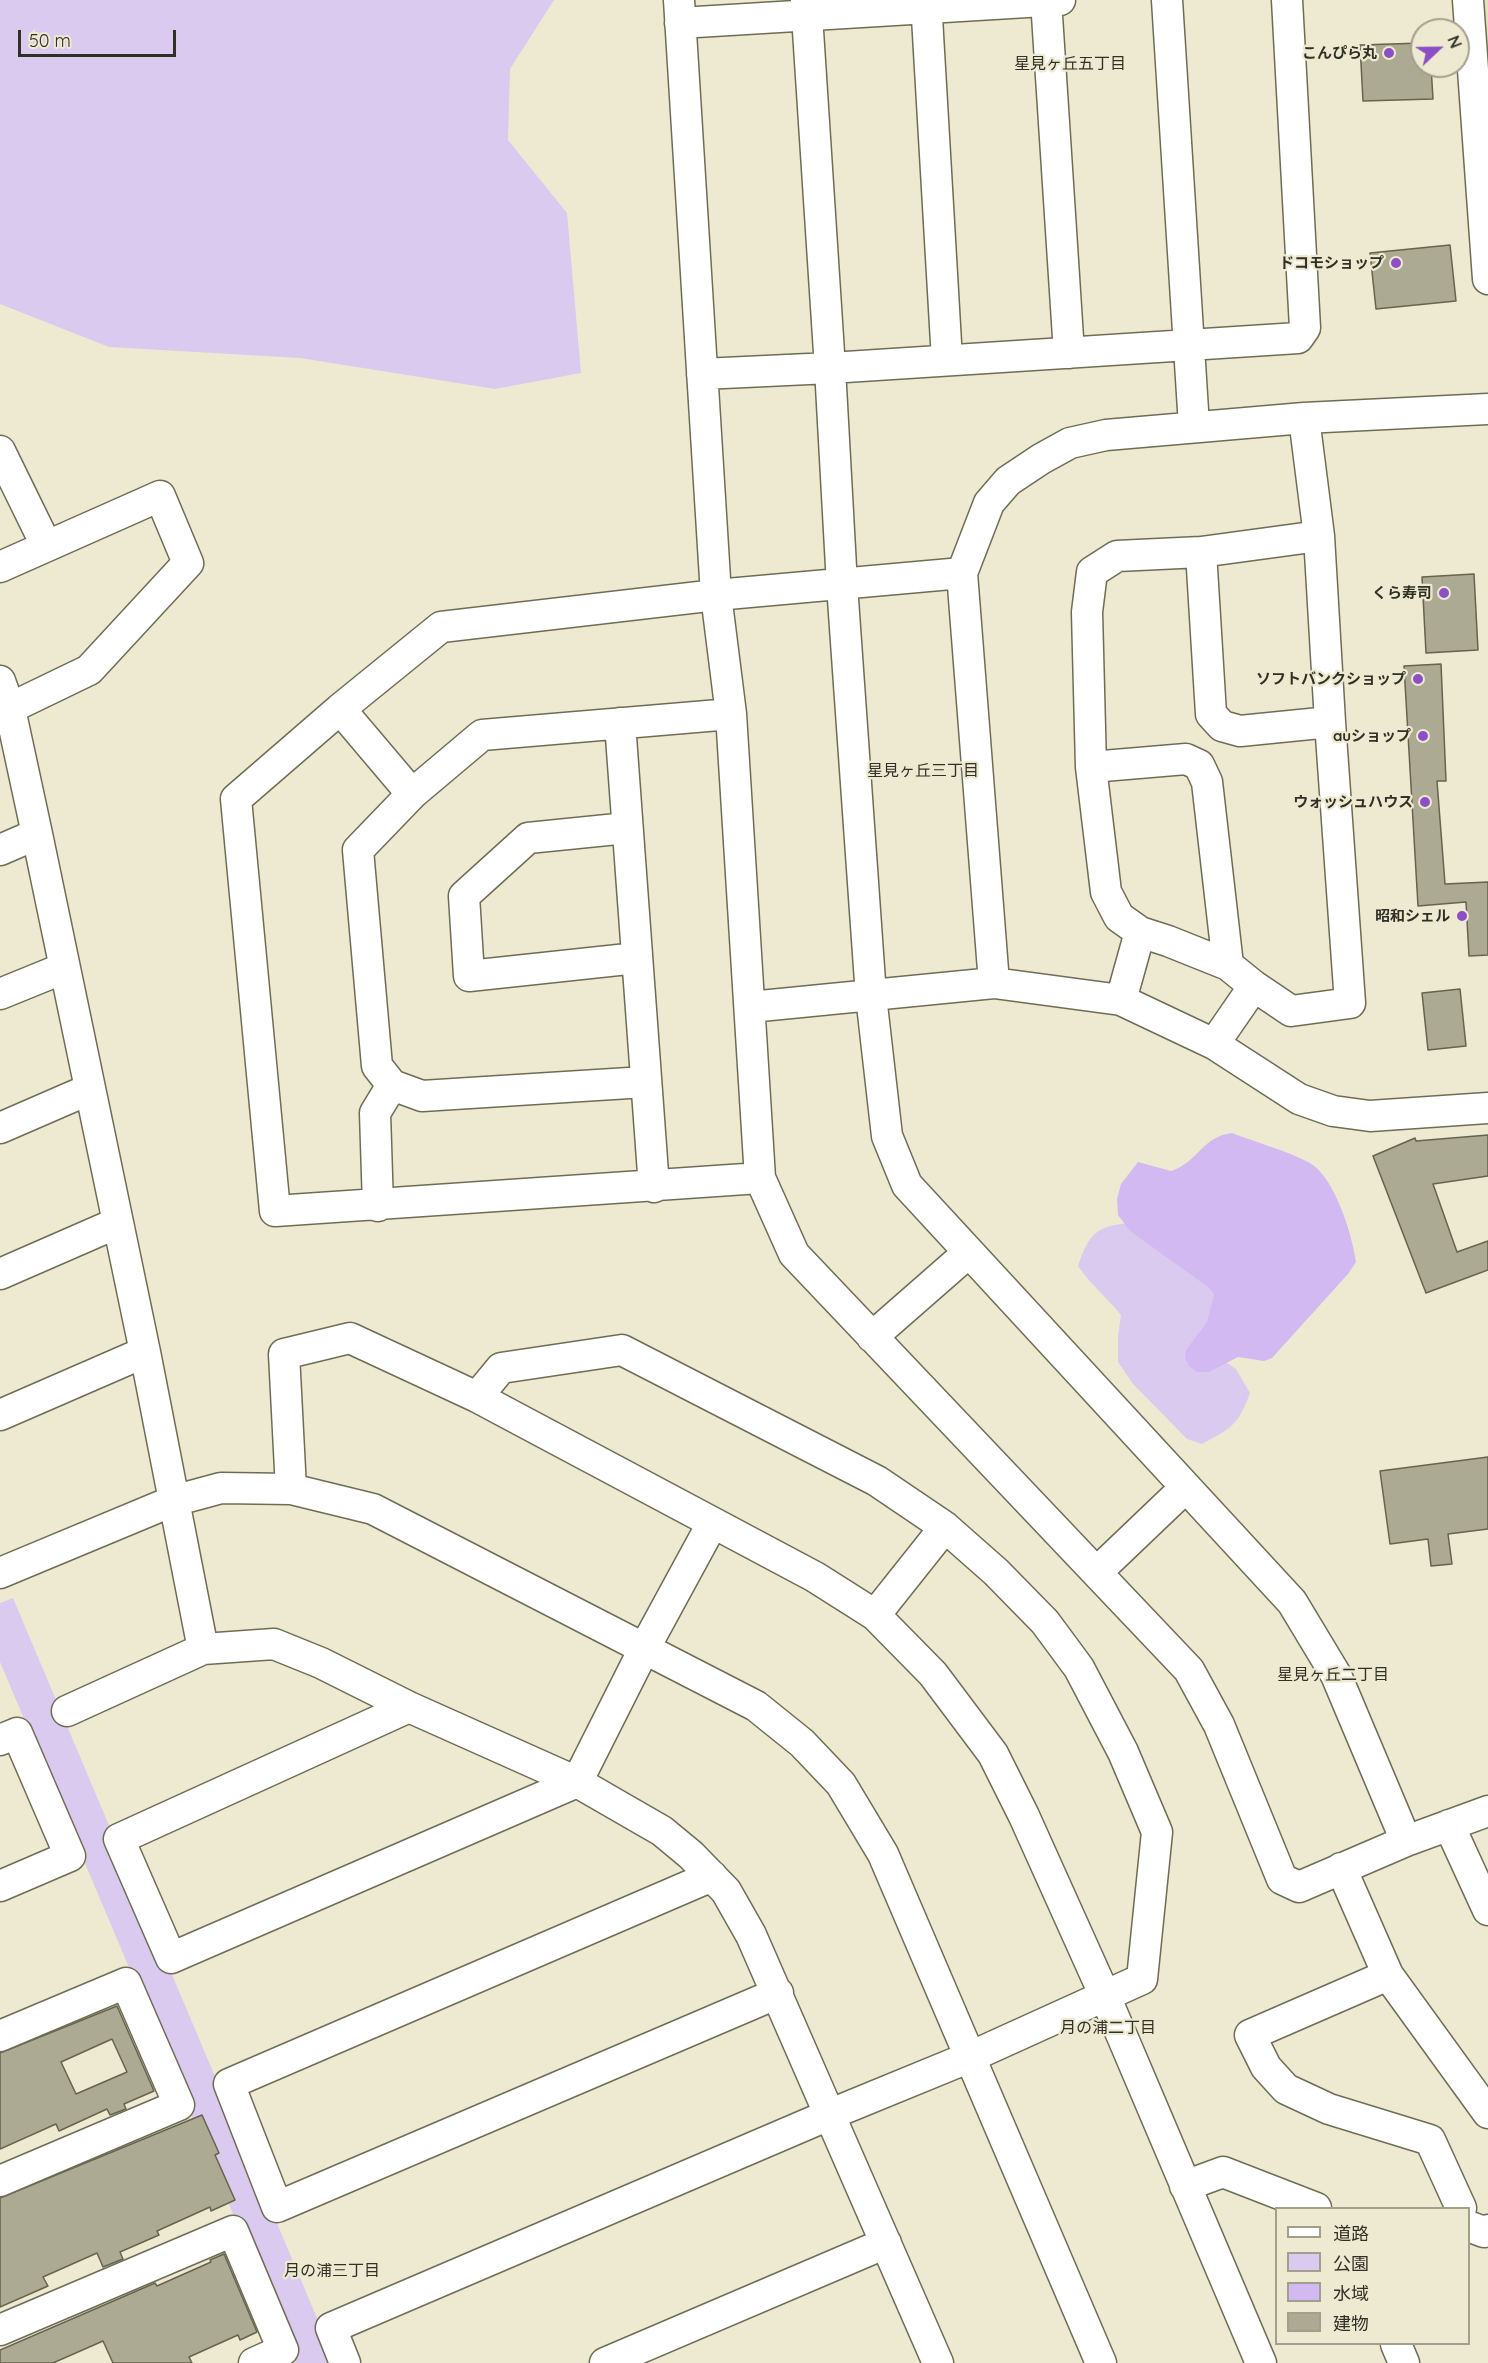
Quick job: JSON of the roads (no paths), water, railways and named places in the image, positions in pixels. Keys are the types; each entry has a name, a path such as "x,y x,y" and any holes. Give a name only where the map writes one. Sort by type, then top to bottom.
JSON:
{"street":[{"path":"1046,0 1069,353"},
{"path":"1060,0 680,11 716,595 731,714 760,1178 794,1254 1189,1670 1219,1725 1281,1879 1299,1887 1406,1841 1488,1810"},
{"path":"1167,0 1194,426"},
{"path":"702,374 1298,338 1305,328 1287,0"},
{"path":"1468,0 1488,279"},
{"path":"926,4 947,360"},
{"path":"806,8 842,585 871,996 887,1136 907,1185 1292,1602 1336,1675 1406,1841"},
{"path":"994,983 962,573 989,502 1008,481 1041,459 1070,443 1097,437 1194,426 1304,418 1488,409"},
{"path":"1304,418 1319,536 1350,1003 1291,1011 1228,965 1140,932 1119,917 1106,892 1091,767 1087,612 1092,572 1117,556 1201,552 1319,536"},
{"path":"0,451 46,545"},
{"path":"0,567 160,496 188,562 89,670 5,711"},
{"path":"1201,552 1211,714 1222,726 1240,731 1330,722"},
{"path":"760,1178 378,1206 274,1211 236,799 441,627 716,595 962,573"},
{"path":"0,681 5,711 37,834 145,1352 203,1649"},
{"path":"340,710 412,794"},
{"path":"645,1082 422,1096 392,1085 377,1066 358,850 412,794 482,735 731,714"},
{"path":"620,723 654,1187"},
{"path":"1091,767 1185,759 1199,765 1208,782 1228,965"},
{"path":"627,828 528,838 464,896 469,976 637,958"},
{"path":"0,850 37,834"},
{"path":"1122,1000 1140,932"},
{"path":"0,994 64,968"},
{"path":"750,1007 994,983 1122,1000 1214,1044 1299,1100 1333,1111 1370,1116 1488,1108"},
{"path":"1214,1044 1254,986"},
{"path":"378,1206 375,1113 392,1085"},
{"path":"0,1128 90,1089"},
{"path":"0,1274 117,1223"},
{"path":"872,1337 968,1253"},
{"path":"291,1489 284,1354 350,1338 477,1397 815,1577 875,1615 933,1674 993,1754 1024,1816 1105,1996 1261,2363"},
{"path":"345,2363 331,2328 970,2057 1142,1979 1157,1832 1123,1752 1079,1668 1045,1623 996,1572 945,1527 877,1481 622,1350 501,1368 477,1397"},
{"path":"0,1415 145,1352"},
{"path":"0,1572 173,1502 221,1488 291,1489 373,1509 756,1706 802,1743 841,1784 883,1854 1101,2363"},
{"path":"1097,1572 1185,1488"},
{"path":"409,1707 119,1839 171,1958 577,1782 644,1649 712,1524"},
{"path":"875,1615 945,1527"},
{"path":"67,1711 203,1649 274,1644 321,1663 409,1707 577,1782 662,1831 726,1891 751,1935 938,2363"},
{"path":"0,1740 17,1733 70,1856 0,1886"},
{"path":"1449,1825 1488,1910"},
{"path":"1341,1868 1388,1975 1488,2114"},
{"path":"712,1876 229,2084 277,2207 778,1993"},
{"path":"1388,1975 1250,2035 1266,2067 1286,2089 1329,2109 1430,2140 1461,2207"},
{"path":"0,2036 126,1983 179,2105 0,2181"},
{"path":"1185,2186 1223,2172 1313,2207"},
{"path":"1470,2227 1484,2232 1488,2230"},
{"path":"0,2330 233,2231 283,2350 254,2363"},
{"path":"605,2363 886,2243"},
{"path":"1397,2345 1404,2363"}],"water":[{"path":"1232,1133 1292,1155 1319,1170 1341,1208 1351,1237 1356,1262 1348,1274 1272,1358 1264,1361 1238,1357 1209,1372 1197,1372 1189,1366 1185,1358 1186,1350 1207,1322 1214,1294 1208,1287 1130,1231 1118,1215 1117,1199 1121,1184 1138,1162 1171,1171 1181,1167 1213,1139"}],"place":[{"name":"こんぴら丸","path":"1389,53"},
{"name":"ドコモショップ","path":"1396,263"},
{"name":"くら寿司","path":"1444,593"},
{"name":"ソフトバンクショップ","path":"1418,679"},
{"name":"auショップ","path":"1423,736"},
{"name":"ウォッシュハウス","path":"1425,802"},
{"name":"昭和シェル","path":"1462,916"}],"district":[{"name":"星見ヶ丘五丁目","path":"1070,64"},
{"name":"星見ヶ丘三丁目","path":"923,771"},
{"name":"星見ヶ丘二丁目","path":"1333,1675"},
{"name":"月の浦二丁目","path":"1108,2028"},
{"name":"月の浦三丁目","path":"332,2271"}]}
